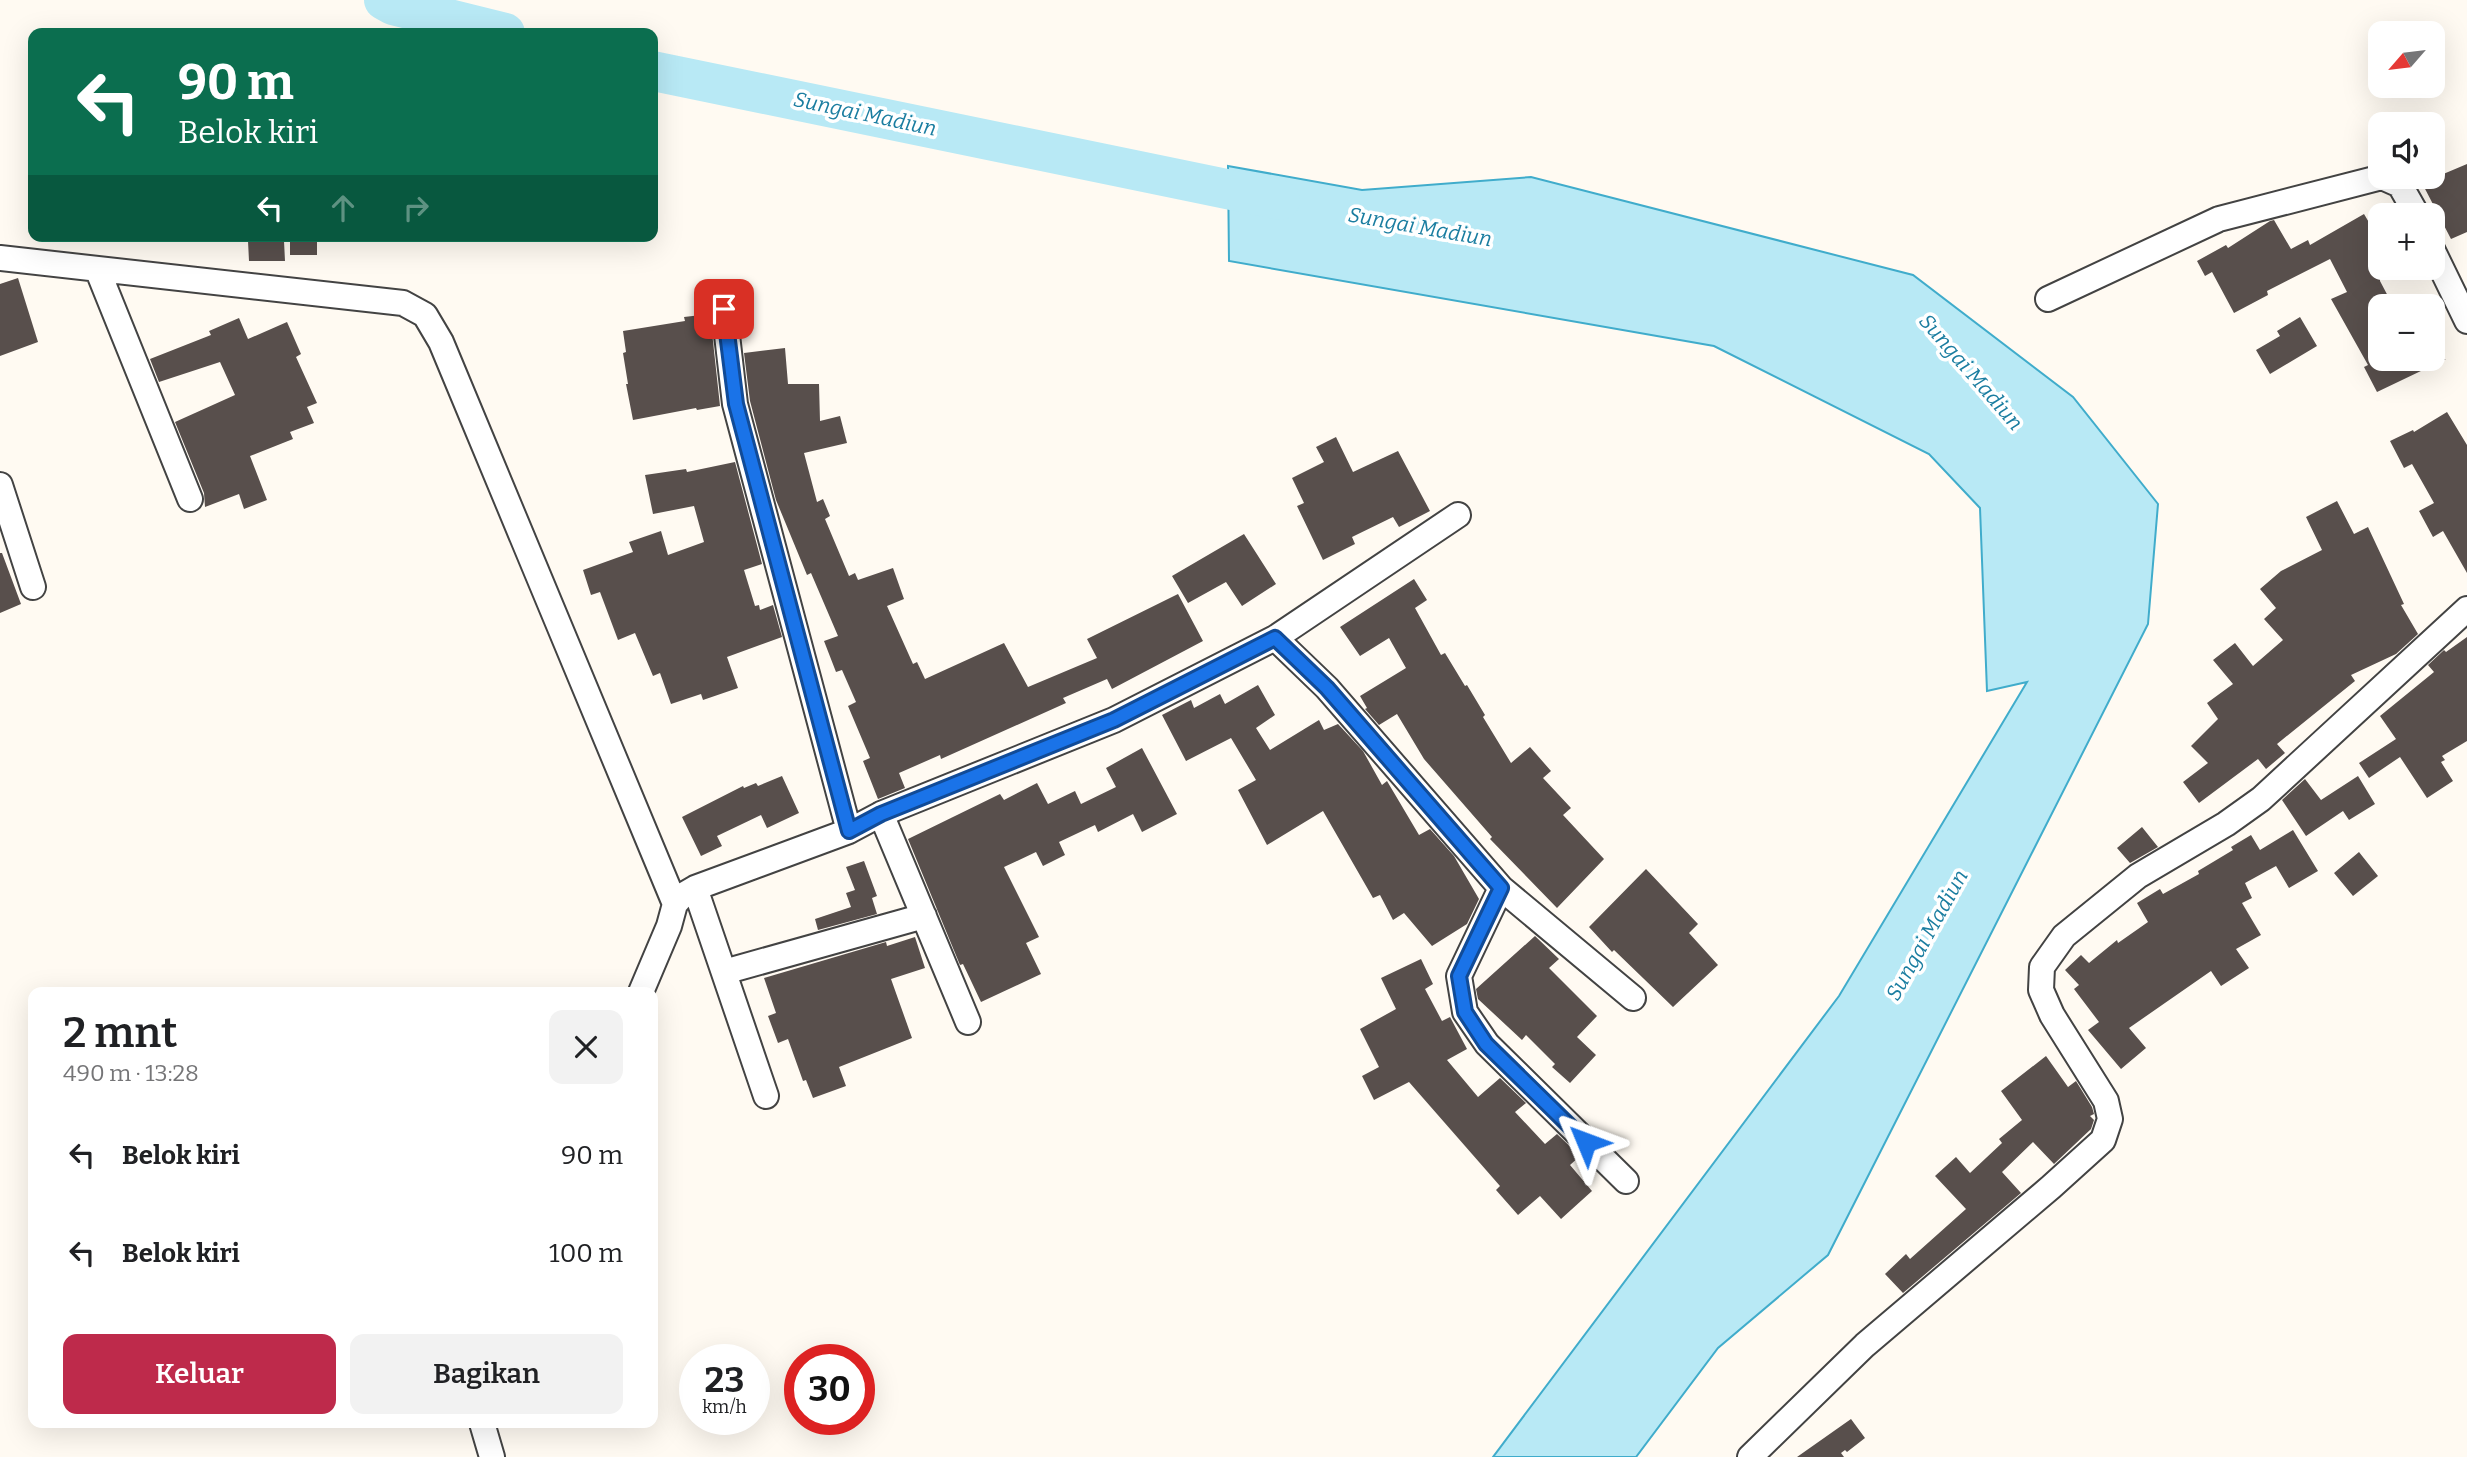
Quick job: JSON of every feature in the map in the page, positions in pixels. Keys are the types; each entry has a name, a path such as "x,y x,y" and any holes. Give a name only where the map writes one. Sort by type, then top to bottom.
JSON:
{"street":[{"path":"2048,299 2220,219 2382,177 2400,185 2410,203"},
{"path":"0,258 403,303 425,315 441,342 676,904"},
{"path":"98,271 190,499"},
{"path":"2445,275 2467,321"},
{"path":"724,309 736,404 849,831"},
{"path":"0,485 33,587"},
{"path":"643,987 676,904 683,895 695,888 849,831 881,814 1114,720 1275,638 1458,515"},
{"path":"1750,1457 1865,1345 2051,1188 2103,1140 2110,1119 2106,1101 2052,1015 2041,990 2042,967 2064,936 2138,876 2226,824 2261,799 2467,609"},
{"path":"1275,638 1327,688 1501,888 1633,998"},
{"path":"881,814 968,1022"},
{"path":"695,888 766,1096"},
{"path":"1501,888 1459,976 1465,1012 1486,1044 1626,1181"},
{"path":"724,972 924,916"},
{"path":"483,1428 492,1457"}],"water":[{"path":"1228,166 1362,190 1531,177 1913,275 2073,397 2158,504 2148,624 1828,1255 1718,1348 1636,1457 1493,1457 1839,996 2027,682 1987,691 1980,508 1929,454 1714,346 1229,261"}],"building":[{"path":"2467,164 2467,232 2451,239 2445,227 2445,203 2432,203 2425,189 2445,189 2445,173"},
{"path":"2364,214 2368,221 2368,280 2380,280 2387,294 2368,294 2368,365 2331,299 2347,292 2330,259 2267,291 2268,295 2234,313 2212,272 2205,276 2197,261 2226,245 2228,248 2274,220 2291,249 2308,240 2310,245"},
{"path":"248,242 284,242 285,261 249,261"},
{"path":"290,242 317,242 317,255 290,255"},
{"path":"18,278 38,342 0,356 0,284"},
{"path":"710,314 720,406 633,420 626,384 623,331"},
{"path":"2300,317 2317,346 2270,374 2256,350 2280,336 2277,331"},
{"path":"239,318 248,339 287,322 301,354 296,357 317,403 307,407 314,423 290,432 293,439 250,456 267,500 244,509 239,494 205,507 204,493 175,422 235,395 220,362 159,382 150,359 211,335 209,331"},
{"path":"785,348 788,384 819,384 820,421 840,416 847,443 804,453 817,502 823,499 830,516 825,519 849,576 855,573 858,580 893,568 904,599 887,606 913,664 917,662 925,679 1004,643 1028,687 1097,658 1087,639 1178,594 1203,641 1112,689 1107,679 1063,698 1066,703 941,759 940,755 899,773 905,788 878,799 863,761 870,758 848,706 856,702 842,670 836,672 824,641 838,636 811,573 807,575 776,500 750,401 744,353"},
{"path":"2368,365 2368,371 2421,371 2377,392 2364,367"},
{"path":"2447,412 2467,445 2467,573 2443,531 2433,537 2419,511 2434,503 2412,464 2404,468 2390,441 2413,430 2414,432"},
{"path":"1336,437 1353,472 1398,451 1430,511 1399,527 1393,517 1352,537 1355,544 1323,560 1297,506 1304,503 1292,478 1324,462 1316,447"},
{"path":"735,462 762,564 744,570 755,606 759,605 760,610 773,605 782,637 727,657 738,688 703,700 701,694 671,704 660,673 653,676 635,633 618,640 600,592 591,595 583,570 633,552 629,542 661,531 668,555 704,542 694,506 653,514 645,475 686,469 687,472"},
{"path":"2337,501 2354,534 2368,527 2404,604 2401,605 2418,634 2396,654 2351,675 2355,681 2277,744 2285,753 2266,769 2258,759 2199,803 2183,782 2208,763 2191,746 2218,719 2207,703 2233,684 2213,660 2235,643 2253,666 2283,640 2264,619 2276,608 2260,589 2281,571 2322,550 2306,517"},
{"path":"1244,534 1276,584 1242,606 1226,582 1188,603 1172,576"},
{"path":"0,553 21,604 0,613"},
{"path":"1414,579 1427,600 1415,608 1441,655 1445,653 1465,686 1467,685 1511,763 1530,747 1551,771 1543,778 1571,808 1563,815 1604,859 1557,908 1490,839 1492,837 1424,759 1397,714 1379,725 1365,709 1367,708 1360,696 1406,668 1389,638 1360,656 1340,627"},
{"path":"2467,637 2467,741 2442,756 2445,760 2441,762 2453,781 2427,798 2400,757 2369,778 2359,763 2396,739 2380,716 2434,672 2428,665 2444,650 2446,652"},
{"path":"1258,685 1275,715 1256,728 1270,750 1319,720 1324,730 1338,724 1363,751 1382,785 1387,781 1419,835 1430,829 1454,856 1479,899 1467,924 1432,946 1404,913 1393,920 1380,895 1373,898 1323,811 1267,845 1238,790 1256,780 1231,738 1186,761 1162,715 1191,700 1194,708 1220,694 1225,704"},
{"path":"1142,748 1177,814 1142,832 1133,814 1098,832 1095,825 1059,842 1065,855 1043,866 1036,852 1004,867 1039,937 1026,943 1041,974 981,1002 963,964 960,965 908,839 1000,794 1004,800 1037,783 1048,804 1075,791 1081,804 1116,787 1106,768"},
{"path":"782,776 799,813 767,828 761,815 717,836 722,846 701,856 682,817 743,786 744,788 756,783 758,786"},
{"path":"2358,776 2375,804 2349,820 2343,811 2306,836 2282,800 2305,779 2321,800"},
{"path":"2142,827 2158,847 2130,863 2117,848"},
{"path":"2293,830 2318,871 2289,888 2276,866 2245,883 2252,898 2242,903 2261,935 2236,949 2249,968 2221,986 2211,971 2129,1028 2146,1048 2121,1069 2088,1030 2099,1022 2074,989 2079,985 2065,970 2081,955 2089,963 2117,940 2118,943 2148,922 2137,903 2160,889 2163,894 2199,874 2198,871 2233,850 2231,847 2251,835 2260,850"},
{"path":"2359,852 2378,876 2353,896 2334,873"},
{"path":"864,861 877,896 872,898 877,914 818,930 815,919 851,907 846,893 855,890 846,867"},
{"path":"1646,869 1698,924 1689,933 1718,965 1673,1007 1614,950 1612,952 1589,927"},
{"path":"1535,936 1559,959 1549,968 1597,1016 1577,1037 1596,1055 1570,1083 1552,1067 1555,1064 1526,1035 1522,1040 1478,999 1476,989"},
{"path":"915,937 925,968 891,979 912,1038 839,1067 846,1086 813,1098 806,1080 803,1081 788,1039 778,1043 768,1016 776,1013 764,978 886,942 887,946"},
{"path":"1421,959 1433,984 1425,989 1442,1021 1450,1017 1467,1049 1447,1060 1478,1097 1500,1078 1526,1103 1515,1112 1545,1144 1557,1134 1580,1156 1570,1165 1592,1191 1561,1219 1540,1196 1518,1215 1496,1190 1500,1186 1409,1082 1374,1100 1362,1076 1379,1067 1360,1029 1396,1009 1381,978"},
{"path":"2046,1056 2068,1087 2076,1081 2092,1107 2094,1114 2090,1116 2094,1120 2091,1129 2054,1164 2033,1142 2002,1172 2021,1193 1903,1293 1885,1274 1906,1254 1910,1259 1966,1209 1935,1176 1956,1157 1970,1173 2002,1143 1999,1139 2022,1120 2001,1091"},
{"path":"1851,1419 1865,1438 1847,1452 1845,1450 1841,1453 1844,1457 1797,1457"}],"waterway":[{"name":"Sungai Madiun","path":"384,0 393,5 485,28"},
{"name":"Sungai Madiun","path":"658,72 1280,200"}],"route":[{"path":"724,309 736,404 849,831 881,814 1114,720 1275,638 1327,688 1501,888 1459,976 1465,1012 1486,1044 1586,1142"}]}
